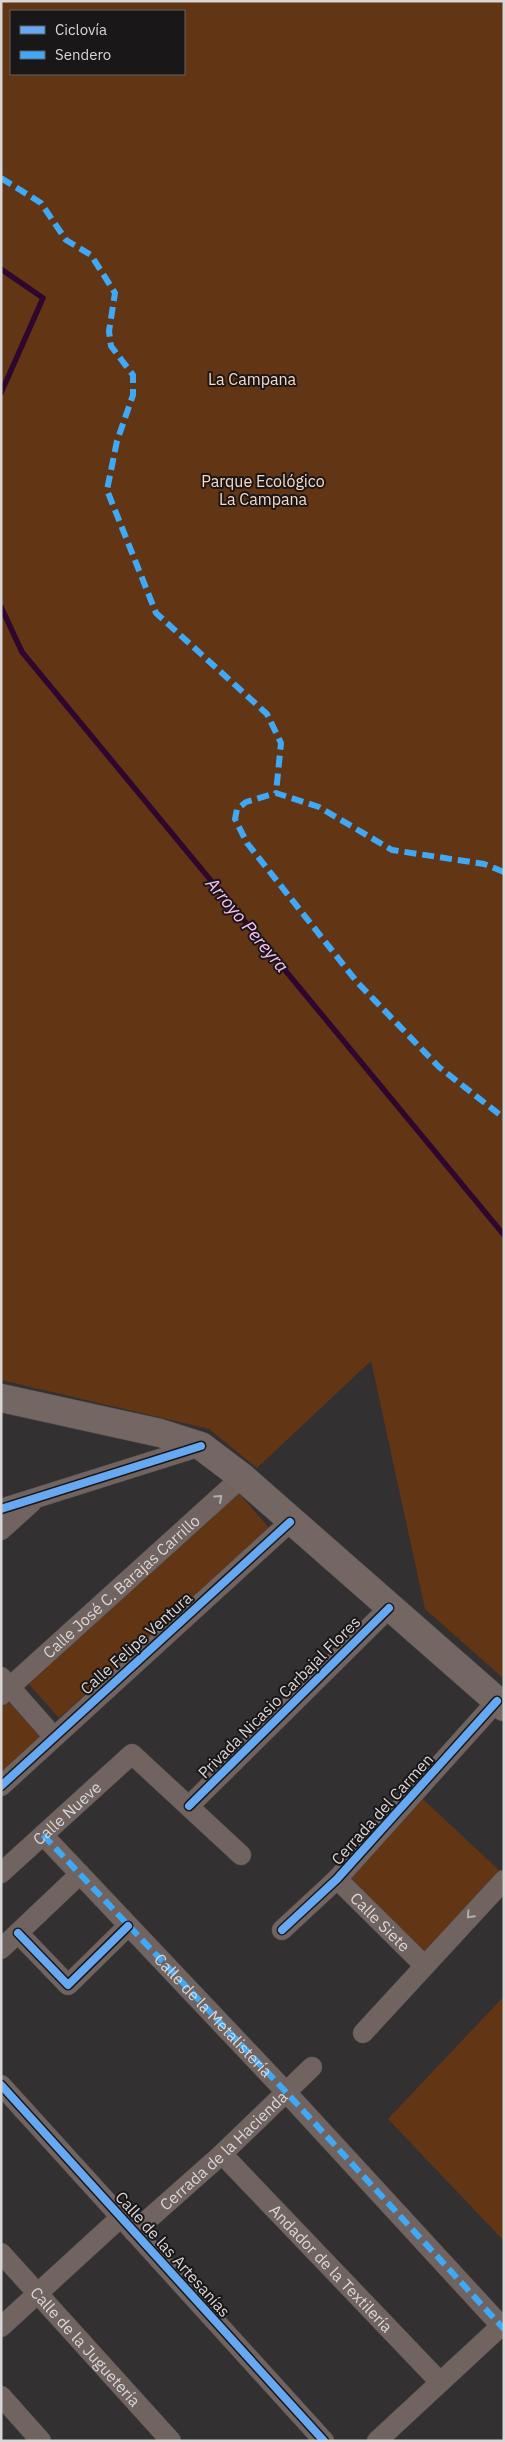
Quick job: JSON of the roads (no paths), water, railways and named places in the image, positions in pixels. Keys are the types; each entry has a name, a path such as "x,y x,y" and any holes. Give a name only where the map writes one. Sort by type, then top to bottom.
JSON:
{"main road":[{"path":"1,1398 160,1433 201,1446 242,1477 290,1522 500,1704"}],"street":[{"path":"1,1509 201,1446"},
{"name":"Calle José C. Barajas Carrillo","path":"4,1686 242,1477"},
{"path":"1,1530 35,1499"},
{"name":"Calle Felipe Ventura","path":"1,1786 290,1522"},
{"name":"Privada Nicasio Carbajal Flores","path":"189,1806 389,1608"},
{"path":"4,1686 54,1737"},
{"name":"Cerrada del Carmen","path":"282,1930 337,1879 500,1704"},
{"name":"Calle Nueve","path":"1,1873 132,1754 189,1806"},
{"path":"189,1806 241,1855"},
{"name":"Calle de la Metalistería","path":"43,1835 286,2092 502,2328"},
{"path":"1,1949 80,1874"},
{"name":"Calle Siete","path":"337,1879 424,1965"},
{"path":"363,2032 504,1880"},
{"path":"18,1934 68,1985 128,1926"},
{"name":"Cerrada de la Hacienda","path":"1,2327 37,2294 222,2154 312,2067"},
{"name":"Calle de las Artesanías","path":"1,2085 324,2441"},
{"name":"Andador de la Textilería","path":"222,2154 440,2382"},
{"name":"Calle de la Juguetería","path":"1,2253 171,2441"},
{"path":"377,2441 440,2382 502,2328"},
{"path":"1,2396 41,2441"}],"waterway":[{"name":"Arroyo Pereyra","path":"1,269 43,298 1,393"},
{"name":"Arroyo Pereyra","path":"1,607 22,652 504,1235"}],"park label":[{"name":"La Campana","path":"252,379"},
{"name":"Parque Ecológico La Campana","path":"263,490"}]}
